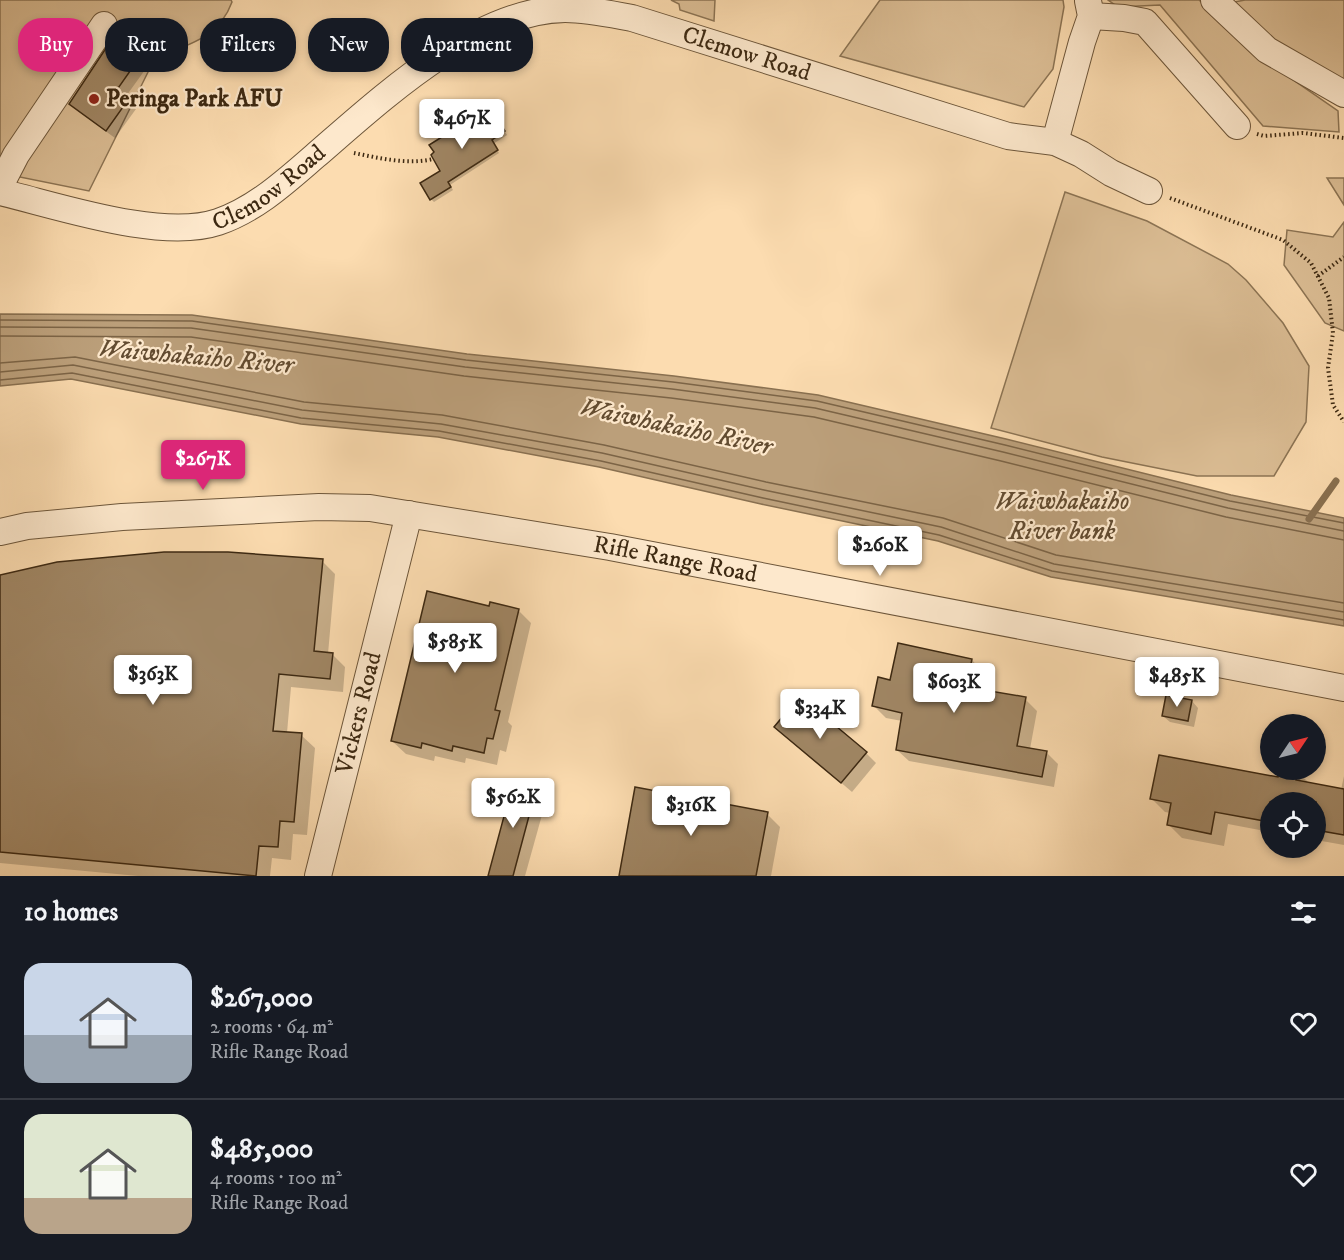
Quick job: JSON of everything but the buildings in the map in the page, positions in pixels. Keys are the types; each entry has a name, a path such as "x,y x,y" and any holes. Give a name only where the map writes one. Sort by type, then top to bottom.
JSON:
{"street":[{"path":"1214,0 1267,50 1344,94"},
{"path":"1055,142 1090,8 1145,22 1237,126"},
{"name":"Clemow Road","path":"0,192 123,222 186,228 217,222 244,210 273,192 420,70 461,42 510,19 536,12 564,9 632,18 1008,136 1055,142 1149,191"},
{"path":"0,186 16,155 104,25"},
{"name":"Rifle Range Road","path":"0,532 27,526 122,517 319,507 370,508 610,547 1344,688"},
{"name":"Vickers Road","path":"318,876 408,514"}],"path":[{"path":"1237,126 1264,136 1303,133 1344,138"},
{"path":"351,153 396,160 433,159"},
{"path":"1149,191 1283,240 1311,262 1329,298 1333,333 1328,368 1333,405 1344,422"},
{"path":"1318,276 1344,256"}],"shaded area":[{"path":"0,0 231,0 223,18 200,18 200,39 188,45 188,18 105,18 105,72 148,72 89,191 0,173"},
{"path":"671,0 715,0 714,21 680,10 679,4"},
{"path":"880,0 1063,0 1064,7 1053,69 1024,107 840,56"},
{"path":"1108,0 1199,0 1266,61 1338,111 1339,132 1263,126 1160,5 1118,7"},
{"path":"1245,0 1344,0 1344,81 1262,36 1229,3"},
{"path":"1327,178 1344,178 1344,205"},
{"path":"1065,192 1147,221 1228,264 1246,280 1283,323 1309,366 1306,422 1274,476 1197,476 1102,457 991,428"},
{"path":"1344,222 1344,331 1325,323 1284,265 1287,230 1333,237"}],"water":[{"name":"Waiwhakaiho River bank","path":"0,314 192,315 467,354 674,376 818,395 1231,495 1344,518 1344,626 1051,577 938,541 599,467 438,437 301,424 71,379 0,386"}],"waterway":[{"path":"1309,519 1336,481"}],"place":[{"name":"Peringa Park AFU","path":"94,99"}],"water label":[{"name":"Waiwhakaiho River","path":"196,357"},
{"name":"Waiwhakaiho River","path":"676,427"}]}
